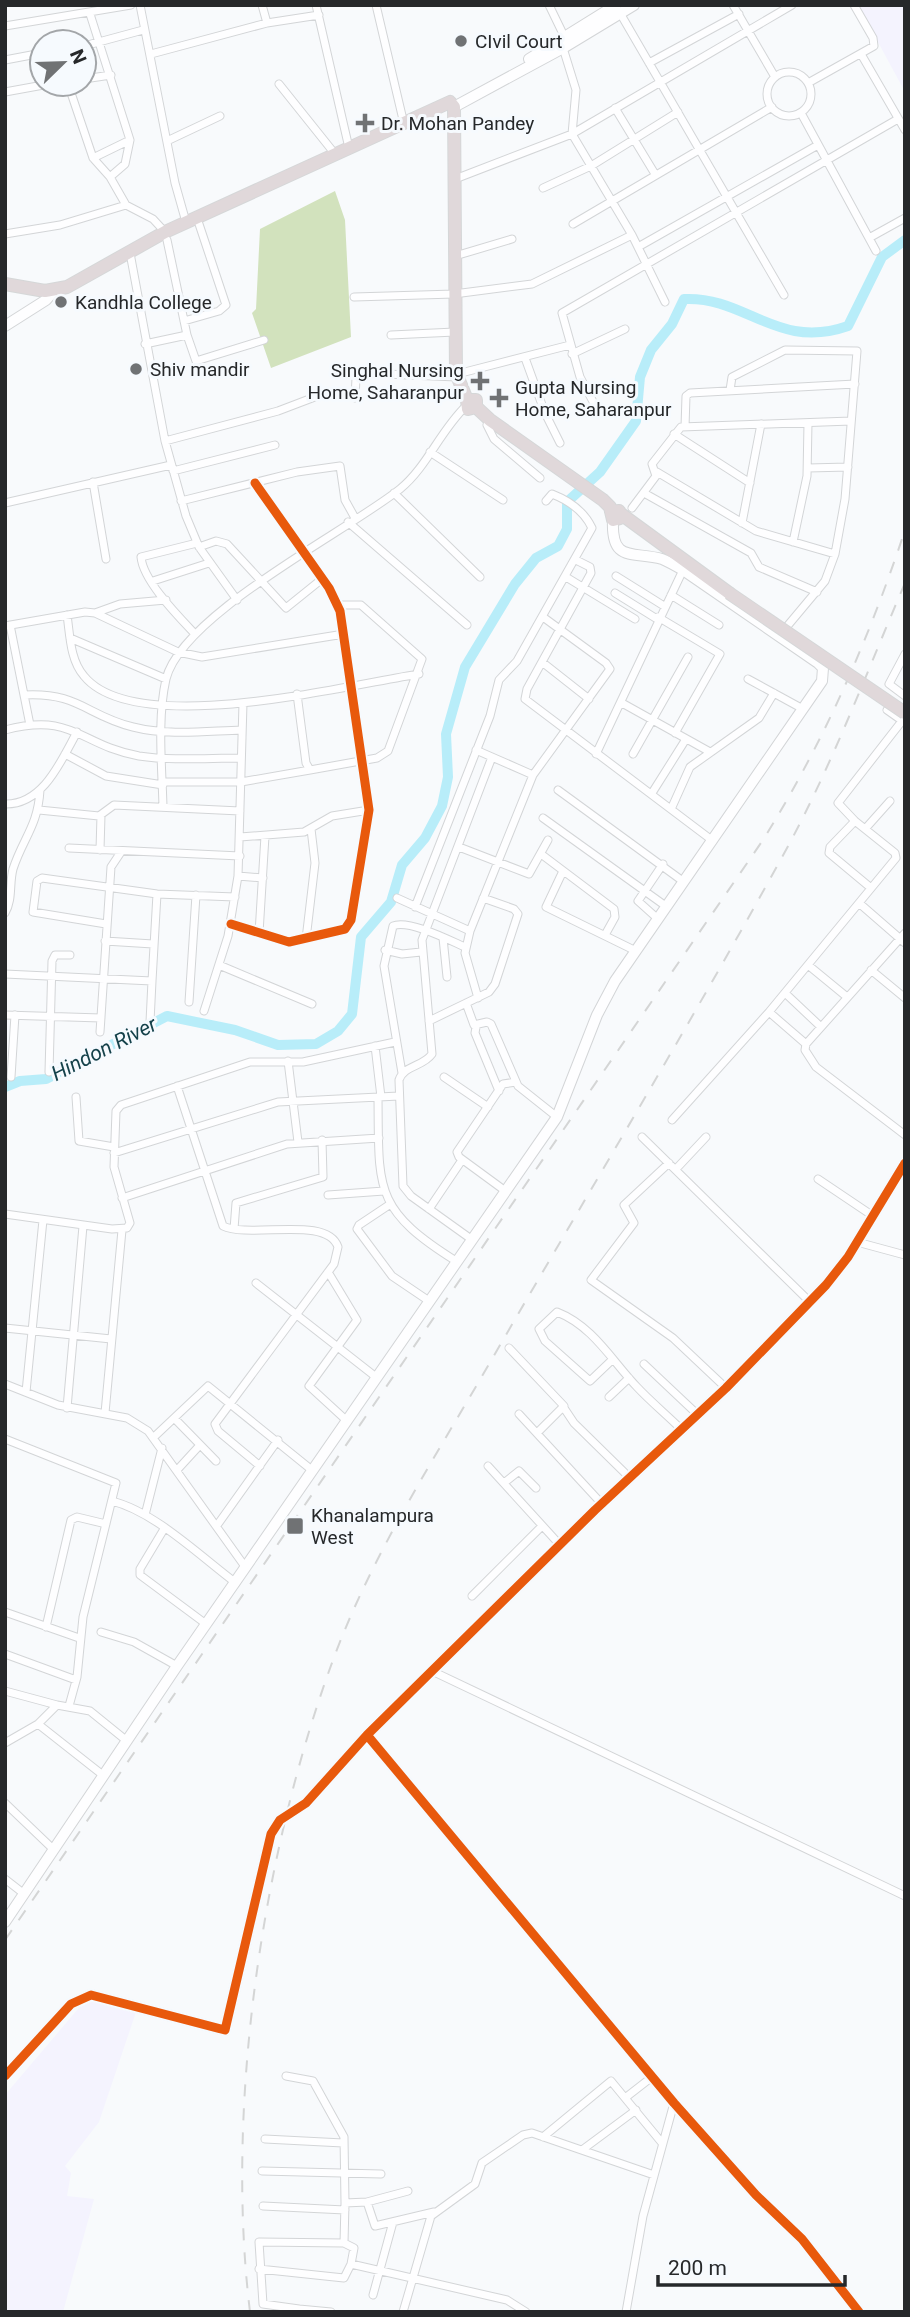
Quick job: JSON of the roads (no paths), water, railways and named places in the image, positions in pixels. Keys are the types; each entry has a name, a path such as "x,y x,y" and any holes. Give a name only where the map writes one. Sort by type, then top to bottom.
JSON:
{"highway":[{"path":"5,290 52,294 335,154 452,105"},
{"path":"452,105 454,294 458,371 471,404 488,425 529,448"},
{"path":"193,223 452,105"},
{"path":"5,284 52,294"},
{"path":"471,404 547,462 904,719"}],"street":[{"path":"5,26 90,14 131,5"},
{"path":"140,5 167,141 193,223 226,305 219,311 184,321"},
{"path":"262,5 267,23"},
{"path":"316,5 349,148"},
{"path":"376,5 404,124"},
{"path":"549,5 564,43 576,90 572,134 632,235 665,302"},
{"path":"564,43 603,9 634,5"},
{"path":"733,5 775,77"},
{"path":"454,179 572,134 792,5"},
{"path":"808,83 861,54 875,43 854,5"},
{"path":"452,105 564,43 618,9"},
{"path":"618,9 784,295"},
{"path":"90,14 130,139 125,164 110,177"},
{"path":"649,63 739,14"},
{"path":"151,54 267,23 319,15"},
{"path":"100,43 144,30"},
{"path":"861,54 905,130"},
{"path":"5,60 28,56"},
{"path":"789,72 797,73 808,83 810,103 801,113 788,116 772,107 768,88 775,77 789,72"},
{"path":"98,77 111,75"},
{"path":"279,84 335,154"},
{"path":"5,92 28,88"},
{"path":"73,98 93,158 110,177 126,205 153,219 166,236 192,356 198,361 264,340"},
{"path":"615,107 655,174"},
{"path":"573,224 772,107"},
{"path":"542,188 591,166 678,112"},
{"path":"801,113 876,251"},
{"path":"167,141 220,116"},
{"path":"599,413 587,394 572,354 562,313 898,119"},
{"path":"93,158 130,139"},
{"path":"638,247 818,145"},
{"path":"5,234 60,225 126,205"},
{"path":"870,238 905,219"},
{"path":"354,297 454,294 542,281 632,235"},
{"path":"455,256 512,239"},
{"path":"130,256 165,441 181,501 198,545 237,600"},
{"path":"5,326 52,294"},
{"path":"572,354 625,329"},
{"path":"391,335 455,332"},
{"path":"145,344 187,335"},
{"path":"355,398 356,378 361,373 458,371 525,358 570,345"},
{"path":"730,390 732,377 790,349 855,349 848,467 835,554 830,572 817,593 793,623 778,635"},
{"path":"525,358 545,413 560,443"},
{"path":"685,427 687,394 855,384"},
{"path":"165,441 278,411 320,395"},
{"path":"163,807 163,707 166,678 178,652 195,634 237,600 303,552 394,493 413,476 446,427 471,404"},
{"path":"835,554 742,523 657,472 652,464 674,434 685,427 852,421"},
{"path":"793,542 808,468 808,423"},
{"path":"742,523 761,424"},
{"path":"488,425 494,439 540,478"},
{"path":"674,434 750,483"},
{"path":"5,503 275,445"},
{"path":"430,452 503,499"},
{"path":"181,501 340,466 345,500 352,520 467,625"},
{"path":"808,468 848,467"},
{"path":"5,1922 206,1624 557,1117 605,998 822,681 823,668 683,570 664,560 629,555 620,550 612,536 619,514 644,493 657,472"},
{"path":"93,482 106,559"},
{"path":"231,923 282,942 306,939 349,925 369,810 338,605 254,483"},
{"path":"394,493 480,577"},
{"path":"644,493 751,553 759,567 817,593"},
{"path":"415,907 476,750 499,680 514,666 592,528 586,516 576,506 552,494 546,501"},
{"path":"195,634 153,582 141,557 216,541 227,544 286,608 322,579"},
{"path":"576,560 591,569 525,699 564,731 672,807 713,841"},
{"path":"153,582 209,563"},
{"path":"596,754 683,570"},
{"path":"616,576 664,606"},
{"path":"566,577 633,622 640,608"},
{"path":"615,593 720,654 675,733"},
{"path":"671,595 719,625"},
{"path":"30,725 8,625 95,613 120,604 166,600"},
{"path":"65,754 106,776 163,784 241,782 380,757 388,751 422,663 420,656 366,609 356,603 338,605"},
{"path":"95,613 178,652 208,656 344,634"},
{"path":"67,615 70,638 79,668 95,686 118,696 163,707 243,704 419,674"},
{"path":"478,998 467,969 465,947 483,898 533,775 609,673 609,666 543,617"},
{"path":"70,638 166,678"},
{"path":"905,654 889,684 905,696"},
{"path":"633,754 688,657"},
{"path":"542,663 589,699"},
{"path":"748,679 803,709"},
{"path":"672,807 682,791 688,770 759,719 774,693"},
{"path":"297,694 306,764 310,770"},
{"path":"24,695 60,696 125,725 163,732 242,730"},
{"path":"622,703 710,752"},
{"path":"204,1012 231,923 238,876 243,704"},
{"path":"672,1121 769,1012 896,856 855,821 839,800 904,719 887,710"},
{"path":"5,730 30,725 57,724 116,750 162,759 241,758"},
{"path":"5,804 26,802 40,790 77,732"},
{"path":"652,793 686,739"},
{"path":"476,750 533,775"},
{"path":"401,1073 428,1060 432,1054 421,952 425,930 492,757"},
{"path":"5,913 10,903 13,870 39,810 40,790"},
{"path":"558,790 663,864 684,882"},
{"path":"865,829 890,801"},
{"path":"39,810 101,815 114,805 240,811"},
{"path":"240,837 311,829 332,816 369,810"},
{"path":"100,850 101,815"},
{"path":"543,818 667,907"},
{"path":"855,821 830,847 829,853 871,888"},
{"path":"306,939 315,863 311,829"},
{"path":"259,933 265,836"},
{"path":"459,847 529,874 548,840"},
{"path":"69,848 240,856"},
{"path":"100,1032 108,888 112,863 121,852"},
{"path":"541,854 614,909 615,917 605,935"},
{"path":"658,919 638,902 663,864"},
{"path":"563,871 546,907 636,951"},
{"path":"238,876 263,878"},
{"path":"106,925 36,914 31,906 39,878 157,894 235,897"},
{"path":"150,1022 157,894"},
{"path":"189,1002 196,895"},
{"path":"397,898 470,931"},
{"path":"429,1021 478,998 495,984 518,914 514,909 483,898"},
{"path":"806,1044 903,938 859,903"},
{"path":"465,947 425,930 395,924 385,950 385,974 401,1073 399,1096 403,1186 429,1209 471,1239"},
{"path":"443,938 447,977"},
{"path":"105,941 153,944"},
{"path":"385,950 402,954 421,952"},
{"path":"50,1073 53,957 70,955"},
{"path":"219,965 312,1004"},
{"path":"808,965 847,997"},
{"path":"871,970 905,998"},
{"path":"5,974 152,981"},
{"path":"785,993 821,1027"},
{"path":"466,1003 476,1027 475,1035 499,1091"},
{"path":"769,1012 806,1044 807,1058 816,1067 905,1135"},
{"path":"5,1015 101,1018"},
{"path":"11,1077 15,1015"},
{"path":"476,1027 487,1021 491,1024 520,1089 557,1117"},
{"path":"5,1214 121,1230 130,1223 122,1198 114,1150 118,1108 250,1062 313,1060 396,1042"},
{"path":"375,1046 380,1097 379,1138 384,1191 389,1205 417,1236 456,1261"},
{"path":"288,1061 298,1142"},
{"path":"444,1077 488,1107"},
{"path":"504,1190 462,1160 457,1152 506,1082 516,1082"},
{"path":"177,1086 220,1222 234,1229 328,1233 338,1247 337,1259 215,1427 260,1466"},
{"path":"76,1097 79,1140 114,1150 292,1100 399,1096"},
{"path":"642,1137 808,1301"},
{"path":"676,1169 706,1137"},
{"path":"122,1198 298,1142 379,1138"},
{"path":"234,1229 236,1203 323,1177 322,1140"},
{"path":"429,1209 462,1160"},
{"path":"669,1163 624,1206 634,1223 591,1280 682,1345 726,1388"},
{"path":"5,2076 71,2004 92,1995 225,2030 274,1826 306,1803 367,1735 602,1504 726,1388 826,1285 857,1242 905,1163"},
{"path":"818,1179 873,1216"},
{"path":"328,1195 384,1191"},
{"path":"389,1205 357,1229 392,1276 429,1301"},
{"path":"26,1392 43,1220"},
{"path":"66,1408 83,1226"},
{"path":"105,1413 121,1230"},
{"path":"857,1242 905,1255"},
{"path":"328,1272 357,1315 356,1325 309,1386 346,1420"},
{"path":"256,1283 340,1346 376,1377"},
{"path":"613,1359 590,1381 545,1340 539,1329 554,1313 561,1313 593,1335 629,1378 681,1429"},
{"path":"5,1328 111,1339"},
{"path":"509,1348 562,1401 574,1423 630,1478"},
{"path":"644,1364 697,1414"},
{"path":"609,1397 629,1378"},
{"path":"5,1384 66,1408 127,1418 154,1437 218,1524 246,1568"},
{"path":"154,1437 205,1387 278,1440 313,1471"},
{"path":"537,1433 564,1408"},
{"path":"519,1414 602,1504"},
{"path":"175,1419 216,1461"},
{"path":"5,1439 114,1481 112,1502 79,1638 76,1680 69,1706"},
{"path":"218,1524 278,1440"},
{"path":"178,1469 200,1445"},
{"path":"145,1515 162,1448"},
{"path":"488,1466 560,1545"},
{"path":"504,1483 519,1471 536,1488"},
{"path":"112,1502 145,1515 236,1583"},
{"path":"46,1627 71,1520 77,1517 106,1524"},
{"path":"472,1596 542,1526"},
{"path":"164,1529 140,1569 140,1576 206,1624"},
{"path":"5,1612 79,1638"},
{"path":"101,1632 134,1642 177,1667"},
{"path":"5,1654 76,1680"},
{"path":"432,1671 905,1896"},
{"path":"5,1691 69,1706 98,1716 127,1741"},
{"path":"5,1743 38,1724 57,1705"},
{"path":"38,1724 104,1776"},
{"path":"367,1735 674,2103 756,2195 802,2239 859,2312"},
{"path":"5,1802 53,1849"},
{"path":"5,1879 23,1893"},
{"path":"286,2076 313,2081 343,2134 344,2244"},
{"path":"625,2098 652,2077"},
{"path":"543,2137 608,2081 662,2143"},
{"path":"626,2312 638,2240 674,2103"},
{"path":"583,2150 636,2110"},
{"path":"367,2202 373,2226 434,2212 475,2184 480,2167 486,2160 528,2133 654,2175"},
{"path":"265,2139 343,2143"},
{"path":"262,2171 381,2174"},
{"path":"263,2206 345,2207 408,2192"},
{"path":"403,2312 428,2222 434,2212"},
{"path":"373,2295 393,2222"},
{"path":"260,2269 344,2278 351,2264 354,2248 344,2244 261,2241 260,2269 264,2306 331,2312"},
{"path":"351,2264 508,2300 526,2312"}],"waterway":[{"name":"Hindon River","path":"5,1087 20,1081 46,1079 167,1016 235,1030 278,1045 316,1044 338,1031 352,1014 361,937 391,902 402,865 425,838 442,806 448,777 446,734 465,667 515,584 536,558 558,546 567,529 567,502 600,472 636,421 640,377 651,350 672,324 684,299 706,300 726,305 781,328 801,332 823,332 848,326 882,257 905,240"}],"railway":[{"path":"5,1940 763,840 806,766 843,689 876,611 905,530"},
{"path":"250,2312 243,2233 242,2151 256,1982 269,1897 287,1814 308,1735 333,1660 366,1582 406,1506 674,1048 799,826 831,758 905,583"}],"place":[{"name":"CIvil Court","path":"461,41"},
{"name":"Dr. Mohan Pandey","path":"365,123"},
{"name":"Kandhla College","path":"61,302"},
{"name":"Shiv mandir","path":"136,369"},
{"name":"Singhal Nursing Home, Saharanpur","path":"480,381"},
{"name":"Gupta Nursing Home, Saharanpur","path":"499,398"},
{"name":"Khanalampura West","path":"295,1526"}]}
